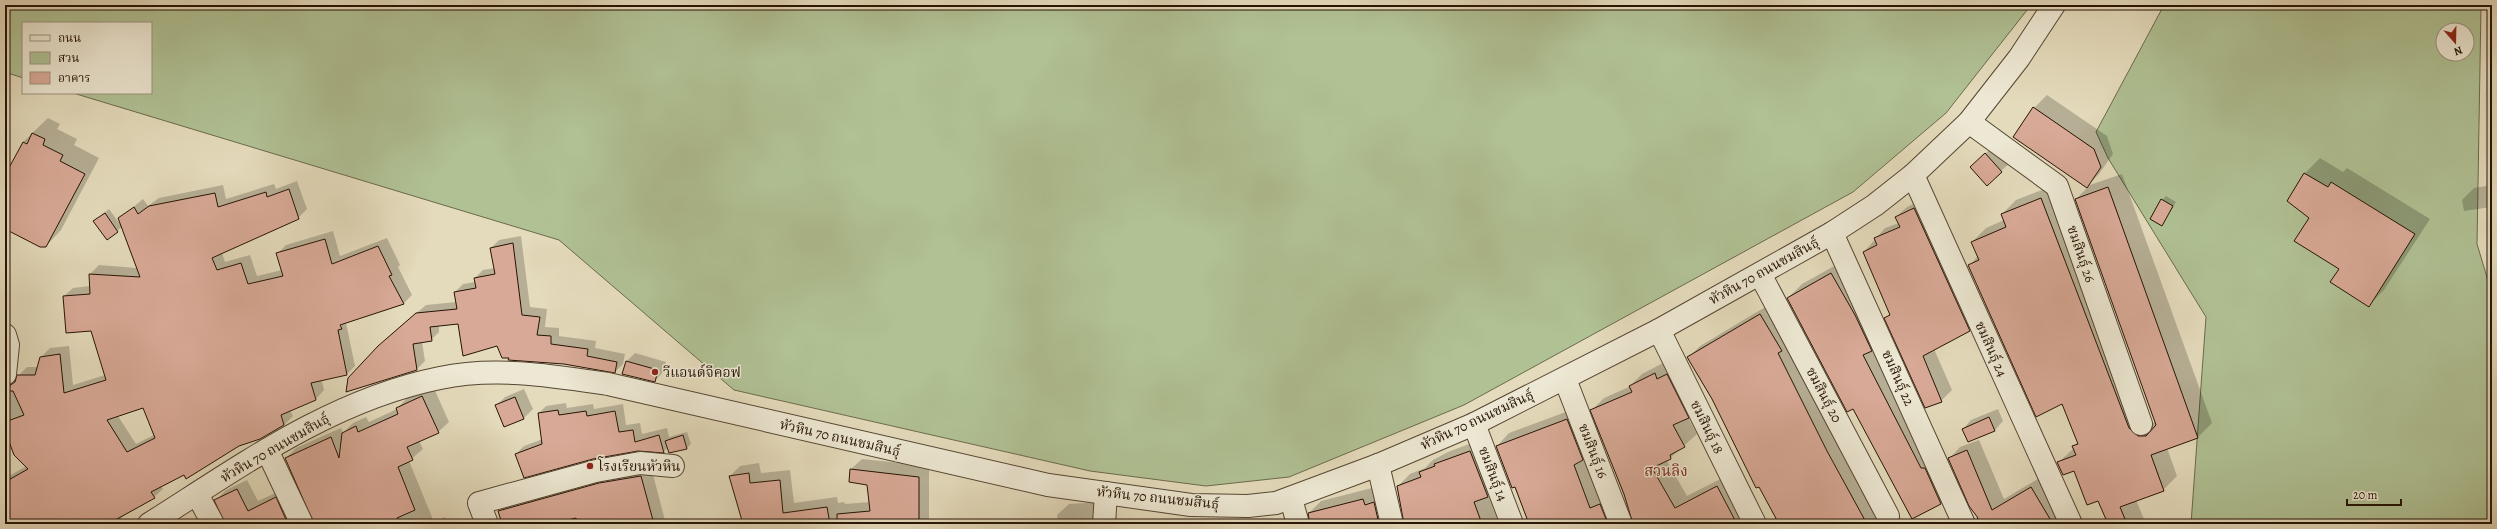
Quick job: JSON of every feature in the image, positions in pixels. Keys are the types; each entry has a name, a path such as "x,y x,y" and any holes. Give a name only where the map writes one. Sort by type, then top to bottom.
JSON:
{"street":[{"name":"หัวหิน 70 ถนนชมสินธุ์","path":"149,524 307,426 342,410 409,386 441,377 490,373 545,374 608,384 1048,485 1106,493 1190,514 1276,503 1378,465 1474,424 1659,330 1832,233 1875,205 1913,175 1969,122 2019,58 2054,5"},
{"name":"ชมสินธุ์ 26","path":"1969,122 2057,186 2141,424"},
{"name":"ชมสินธุ์ 24","path":"1913,175 2071,524"},
{"name":"ชมสินธุ์ 22","path":"1832,233 1964,524"},
{"name":"ชมสินธุ์ 20","path":"1760,274 1888,516"},
{"name":"ชมสินธุ์ 18","path":"1659,330 1755,524"},
{"path":"5,334 8,345 5,374"},
{"name":"ชมสินธุ์ 16","path":"1565,379 1621,524"},
{"name":"ชมสินธุ์ 14","path":"1474,424 1512,524"},
{"path":"267,450 302,524"},
{"path":"487,524 479,503 596,471 640,463 673,466"},
{"path":"1378,465 1392,524"},
{"path":"1104,524 1106,493"},
{"path":"197,494 212,524"},
{"path":"1291,498 1298,524"}],"green space":[{"path":"5,5 2031,5 1946,113 1853,192 1464,405 1289,477 1206,486 1090,471 734,390 559,240 76,94 152,94 152,22 22,22 22,78 5,72"},
{"path":"2164,5 2481,5 2477,244 2492,294 2492,524 2191,524 2206,317 2108,158 2096,132"}],"building":[{"path":"2033,107 2094,149 2101,167 2087,188 2013,137"},
{"path":"32,133 45,139 43,145 63,155 60,161 85,174 46,247 40,247 5,229 5,175 23,142 27,144"},
{"path":"1985,153 2002,172 1987,186 1970,167"},
{"path":"2304,173 2328,187 2331,182 2415,234 2369,307 2330,282 2339,269 2294,241 2309,218 2287,201"},
{"path":"2108,187 2198,438 2151,455 2164,491 2120,507 2127,524 2108,524 2098,501 2087,505 2074,471 2063,475 2057,462 2076,455 2072,446 2078,444 2062,404 2036,417 1968,265 1979,260 1971,242 2006,227 2001,214 2041,198 2129,428 2138,436 2146,436 2156,425 2075,199"},
{"path":"289,189 299,219 212,258 217,270 241,263 248,284 283,276 276,253 325,239 332,264 378,246 392,275 389,276 404,304 340,325 342,329 338,330 347,375 311,383 316,400 281,415 284,425 260,439 239,446 186,479 184,475 151,492 155,498 117,519 120,524 5,524 5,482 28,469 14,455 5,431 5,422 24,415 13,391 9,391 9,386 15,382 17,375 35,375 40,357 60,354 64,393 106,380 91,331 66,333 63,296 90,294 89,274 140,277 118,218 134,207 138,214 149,206 215,193 218,207 266,192 267,197","holes":["143,408 155,438 127,452 107,420"]},
{"path":"2161,199 2173,206 2162,226 2150,219"},
{"path":"1914,208 1970,331 1923,356 1942,402 1925,408 1884,318 1890,315 1863,252 1877,245 1874,238 1900,227 1895,217"},
{"path":"105,213 118,232 107,240 93,221"},
{"path":"513,243 522,315 540,317 537,335 551,336 551,344 588,349 587,356 617,362 615,373 564,364 508,360 509,358 502,358 497,346 463,356 458,324 430,327 432,341 413,344 417,370 346,392 348,378 378,346 416,313 457,309 454,292 476,288 474,278 495,274 490,248"},
{"path":"1831,273 1855,315 1872,351 1863,355 1921,468 1925,468 1941,504 1912,519 1853,409 1847,412 1787,298"},
{"path":"1760,314 1782,351 1778,353 1827,451 1867,524 1779,524 1759,487 1756,488 1712,399 1687,357"},
{"path":"626,361 658,370 655,382 622,374"},
{"path":"1655,373 1657,379 1667,374 1689,418 1673,425 1685,447 1670,455 1671,459 1652,468 1675,508 1717,486 1737,524 1633,524 1624,494 1590,410 1632,392 1629,386"},
{"path":"422,396 439,433 407,447 413,460 398,467 415,510 397,518 400,524 314,524 285,458 331,437 339,458 342,433 356,426 358,432 398,414 396,408"},
{"path":"515,397 524,419 504,427 495,405"},
{"path":"558,410 559,415 586,411 587,416 615,411 619,432 633,430 635,442 659,435 664,453 638,451 593,459 524,478 515,454 542,444 538,413"},
{"path":"1989,417 1995,431 1968,442 1962,429"},
{"path":"1567,419 1583,460 1574,465 1590,508 1600,504 1608,524 1529,524 1515,487 1512,488 1496,446"},
{"path":"683,435 687,449 669,453 665,441"},
{"path":"1967,450 1992,510 2031,487 2053,524 1976,524 1976,520 1978,518 1969,506 1948,458"},
{"path":"1470,451 1488,497 1474,502 1482,524 1404,524 1397,486 1421,477 1419,472 1435,466 1434,464"},
{"path":"850,469 919,477 919,524 837,524 837,514 870,511 867,485 849,482"},
{"path":"749,473 750,483 780,480 783,513 827,507 830,524 743,524 729,476"},
{"path":"641,476 654,524 578,524 576,518 556,523 555,521 539,524 502,524 498,511 599,483"},
{"path":"237,489 248,511 276,497 288,524 225,524 214,500"},
{"path":"1363,499 1365,505 1374,502 1379,524 1310,524 1308,513"}],"place":[{"name":"วีแอนด์จีคอฟ","path":"655,372"},
{"name":"โรงเรียนหัวหิน","path":"590,466"}],"district":[{"name":"สวนลิง","path":"1666,471"}]}
